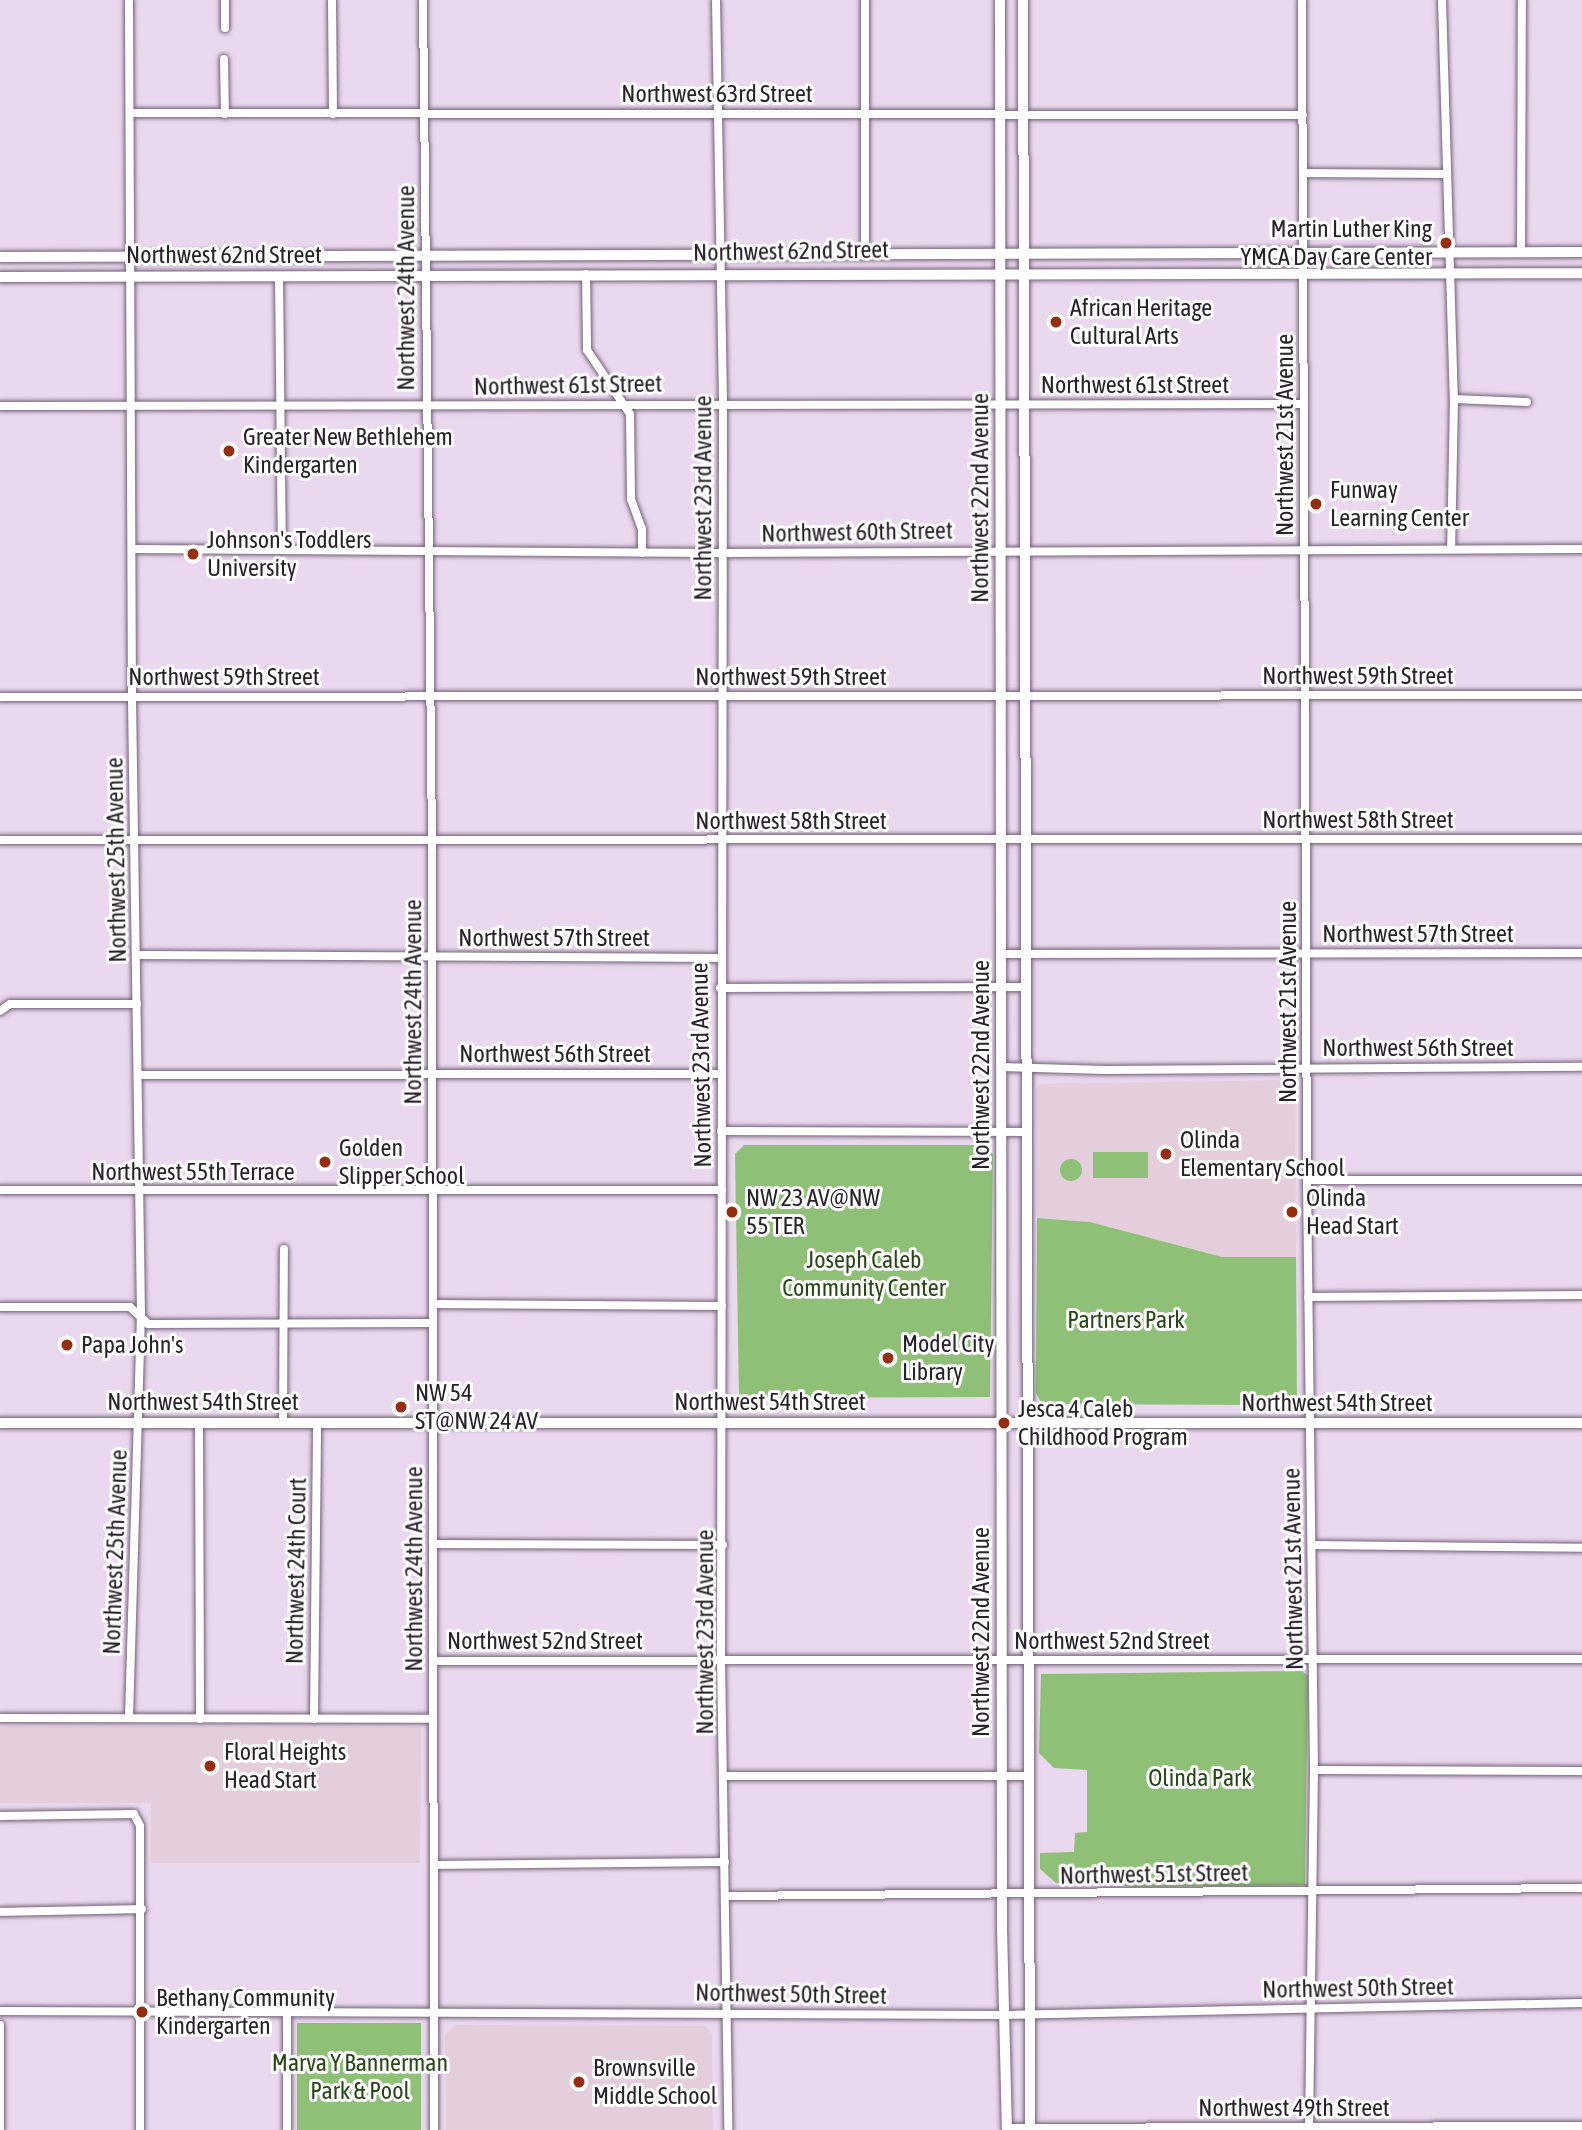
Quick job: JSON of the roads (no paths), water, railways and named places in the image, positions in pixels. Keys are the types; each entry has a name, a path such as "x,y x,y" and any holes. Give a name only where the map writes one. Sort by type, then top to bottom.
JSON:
{"main road":[{"name":"Northwest 22nd Avenue","path":"1000,0 1003,1423 1001,1777 1002,2015 1007,2129"},
{"name":"Northwest 22nd Avenue","path":"1023,0 1030,2129"},
{"name":"Northwest 62nd Street","path":"0,257 1450,249 1582,252"},
{"name":"Northwest 62nd Street","path":"0,277 426,277 1305,270 1582,273"},
{"name":"Northwest 54th Street","path":"0,1423 1582,1423"}],"street":[{"name":"Northwest 25th Avenue","path":"129,1718 141,1314 132,697 130,0"},
{"path":"225,0 225,28"},
{"path":"332,0 333,114"},
{"name":"Northwest 24th Avenue","path":"423,0 432,842 434,2130"},
{"name":"Northwest 23rd Avenue","path":"716,0 723,403 720,840 723,1424 721,1659 726,1776 728,2130"},
{"path":"865,0 865,253"},
{"name":"Northwest 21st Avenue","path":"1303,0 1307,1180 1314,1770 1309,2129"},
{"path":"1442,0 1454,399 1451,549"},
{"path":"1521,250 1522,0"},
{"path":"224,59 225,114"},
{"name":"Northwest 63rd Street","path":"131,113 1000,112 1303,115"},
{"path":"1303,173 1446,174"},
{"path":"586,274 587,350 619,403 630,414 631,499 642,528 642,553"},
{"path":"279,276 282,550"},
{"path":"1454,399 1527,402"},
{"name":"Northwest 61st Street","path":"0,406 723,403 1001,408 1024,405 1304,404"},
{"name":"Northwest 60th Street","path":"132,549 722,553 1582,549"},
{"name":"Northwest 59th Street","path":"0,697 1582,695"},
{"name":"Northwest 58th Street","path":"0,841 1582,839"},
{"name":"Northwest 57th Street","path":"1002,954 1582,953"},
{"name":"Northwest 57th Street","path":"137,955 720,958"},
{"path":"720,988 1026,987"},
{"path":"0,1011 10,1004 137,1004"},
{"name":"Northwest 56th Street","path":"1002,1067 1582,1067"},
{"name":"Northwest 56th Street","path":"138,1075 720,1074"},
{"path":"721,1131 1026,1132"},
{"path":"1307,1180 1582,1180"},
{"name":"Northwest 55th Terrace","path":"0,1190 722,1191"},
{"path":"284,1248 284,1423"},
{"path":"1308,1297 1582,1295"},
{"path":"433,1304 722,1306"},
{"path":"0,1307 130,1307 141,1314 148,1324 433,1323"},
{"path":"199,1423 200,1719"},
{"name":"Northwest 24th Court","path":"314,1719 317,1423"},
{"path":"433,1544 723,1545"},
{"path":"1313,1545 1582,1548"},
{"name":"Northwest 52nd Street","path":"433,1661 1582,1658"},
{"path":"0,1718 433,1719"},
{"path":"1314,1770 1582,1771"},
{"path":"726,1776 1030,1776"},
{"path":"0,1816 134,1814 140,1826 140,2130"},
{"path":"434,1865 725,1862"},
{"name":"Northwest 51st Street","path":"726,1896 1030,1896 1582,1888"},
{"path":"0,1912 142,1909"},
{"name":"Northwest 50th Street","path":"0,2011 434,2010 1030,2015 1582,2003"},
{"path":"287,2011 288,2130"},
{"path":"0,2025 0,2130"},
{"name":"Northwest 49th Street","path":"1007,2129 1582,2126"}],"place":[{"name":"Martin Luther King YMCA Day Care Center","path":"1446,243"},
{"name":"African Heritage Cultural Arts","path":"1056,322"},
{"name":"Greater New Bethlehem Kindergarten","path":"229,451"},
{"name":"Funway Learning Center","path":"1316,504"},
{"name":"Johnson's Toddlers University","path":"193,554"},
{"name":"Olinda Elementary School","path":"1166,1154"},
{"name":"Golden Slipper School","path":"325,1162"},
{"name":"NW 23 AV@NW 55 TER","path":"732,1212"},
{"name":"Olinda Head Start","path":"1292,1212"},
{"name":"Papa John's","path":"67,1345"},
{"name":"Model City Library","path":"888,1358"},
{"name":"NW 54 ST@NW 24 AV","path":"401,1407"},
{"name":"Jesca 4 Caleb Childhood Program","path":"1004,1423"},
{"name":"Floral Heights Head Start","path":"210,1766"},
{"name":"Bethany Community Kindergarten","path":"142,2012"},
{"name":"Brownsville Middle School","path":"579,2082"}],"park label":[{"name":"Joseph Caleb Community Center","path":"864,1274"},
{"name":"Partners Park","path":"1126,1320"},
{"name":"Olinda Park","path":"1200,1778"},
{"name":"Marva Y Bannerman Park & Pool","path":"360,2077"}]}
